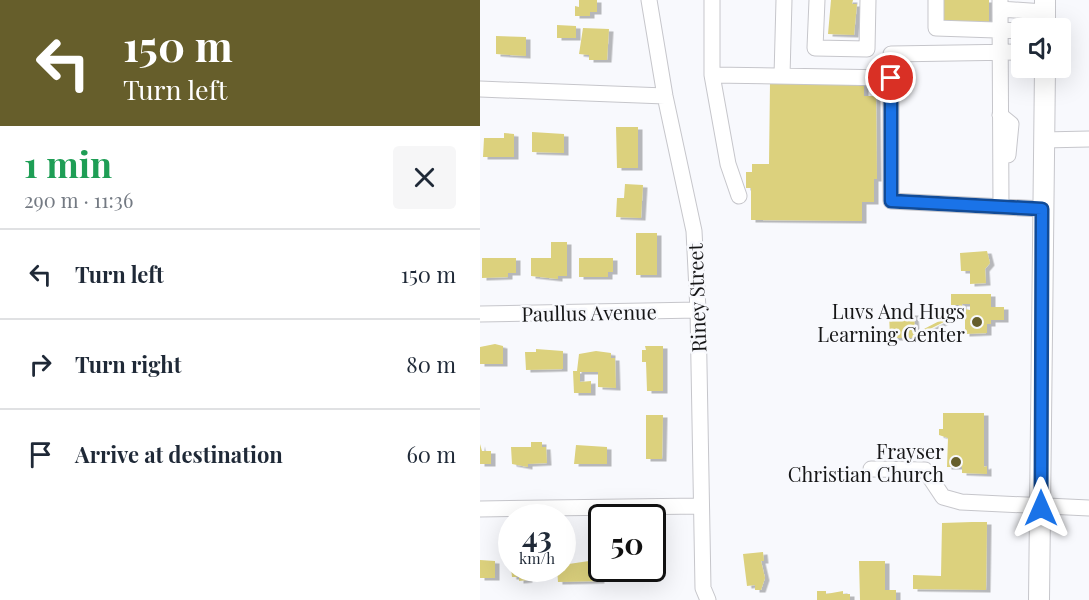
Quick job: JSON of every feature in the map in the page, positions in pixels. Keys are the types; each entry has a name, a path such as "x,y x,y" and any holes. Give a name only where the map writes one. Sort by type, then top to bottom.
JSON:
{"main road":[{"path":"1039,600 1045,78"}],"street":[{"name":"Riney Street","path":"649,0 665,96 693,231 698,310 703,588 708,600"},
{"path":"712,0 712,75 728,164 739,196"},
{"path":"782,76 784,0"},
{"path":"817,0 815,48 867,49 868,0"},
{"path":"936,0 936,28 1011,31"},
{"path":"1001,207 1000,5 1045,13"},
{"path":"1011,52 891,54 891,201 1042,209"},
{"path":"712,75 891,78"},
{"path":"480,89 665,96"},
{"path":"1043,140 1089,139"},
{"name":"Paullus Avenue","path":"480,314 698,310"},
{"path":"871,469 925,470 943,497 961,502 1041,508 1089,508"},
{"path":"480,509 700,506"}],"building":[{"path":"579,0 597,0 597,12 590,12 590,16 575,16 575,6 579,7"},
{"path":"831,0 853,0 852,4 857,4 854,35 828,34"},
{"path":"942,0 989,0 989,24 941,22"},
{"path":"557,25 576,26 576,38 557,38"},
{"path":"583,28 609,29 607,60 589,60 589,55 579,54"},
{"path":"496,36 526,37 526,56 496,54"},
{"path":"770,82 864,83 864,96 876,96 877,179 874,179 874,202 862,202 862,221 751,220 751,188 746,188 746,172 752,172 752,164 769,164"},
{"path":"616,127 638,127 638,168 617,168"},
{"path":"532,132 564,134 564,153 532,152"},
{"path":"504,133 514,134 514,157 483,157 484,138 504,138"},
{"path":"625,184 643,185 641,218 616,217 617,198 624,198"},
{"path":"636,233 657,233 657,275 636,275"},
{"path":"551,242 567,242 567,276 558,276 558,279 531,276 531,258 551,258"},
{"path":"987,251 990,263 985,269 986,283 970,284 970,271 961,271 960,253"},
{"path":"482,258 516,258 516,273 508,273 508,277 482,278"},
{"path":"579,258 613,258 613,272 608,272 608,277 579,277"},
{"path":"951,294 991,294 991,307 1004,307 1004,320 991,320 991,324 987,324 987,333 965,334 965,309 970,310 970,304 962,304 963,316 956,316 922,333 915,333 915,338 890,338 889,313 914,313 915,330 922,330 949,316 947,313 959,312 959,305 951,305"},
{"path":"495,344 503,346 503,364 480,364 480,347"},
{"path":"645,346 663,346 663,391 647,391 646,362 642,362 642,350 646,350"},
{"path":"536,349 563,351 563,369 526,370 525,352 536,352"},
{"path":"596,351 611,353 611,358 615,358 616,388 598,387 598,372 580,372 580,382 591,381 591,393 574,393 573,371 577,371 579,354"},
{"path":"943,413 984,413 984,467 987,466 987,474 962,473 962,467 947,467 948,438 939,435 939,429 943,429"},
{"path":"646,415 663,415 662,459 646,459"},
{"path":"531,442 542,442 542,447 546,447 547,463 528,464 528,467 512,464 511,447 531,447"},
{"path":"480,444 482,451 491,451 491,464 480,464"},
{"path":"576,445 607,447 607,464 574,464"},
{"path":"987,522 986,590 913,589 913,575 941,576 942,523"},
{"path":"763,552 764,561 761,561 765,578 761,590 755,590 755,585 747,586 743,554"},
{"path":"480,560 495,561 495,578 480,578"},
{"path":"588,561 588,581 576,582 576,563"},
{"path":"859,561 885,561 885,590 896,590 896,600 860,600"},
{"path":"817,591 826,591 826,594 843,591 843,594 850,594 850,600 817,600"}],"place":[{"name":"Luvs And Hugs Learning Center","path":"977,322"},
{"name":"Frayser Christian Church","path":"956,462"}],"route":[{"path":"891,78 891,201 1042,209 1041,508"}]}
